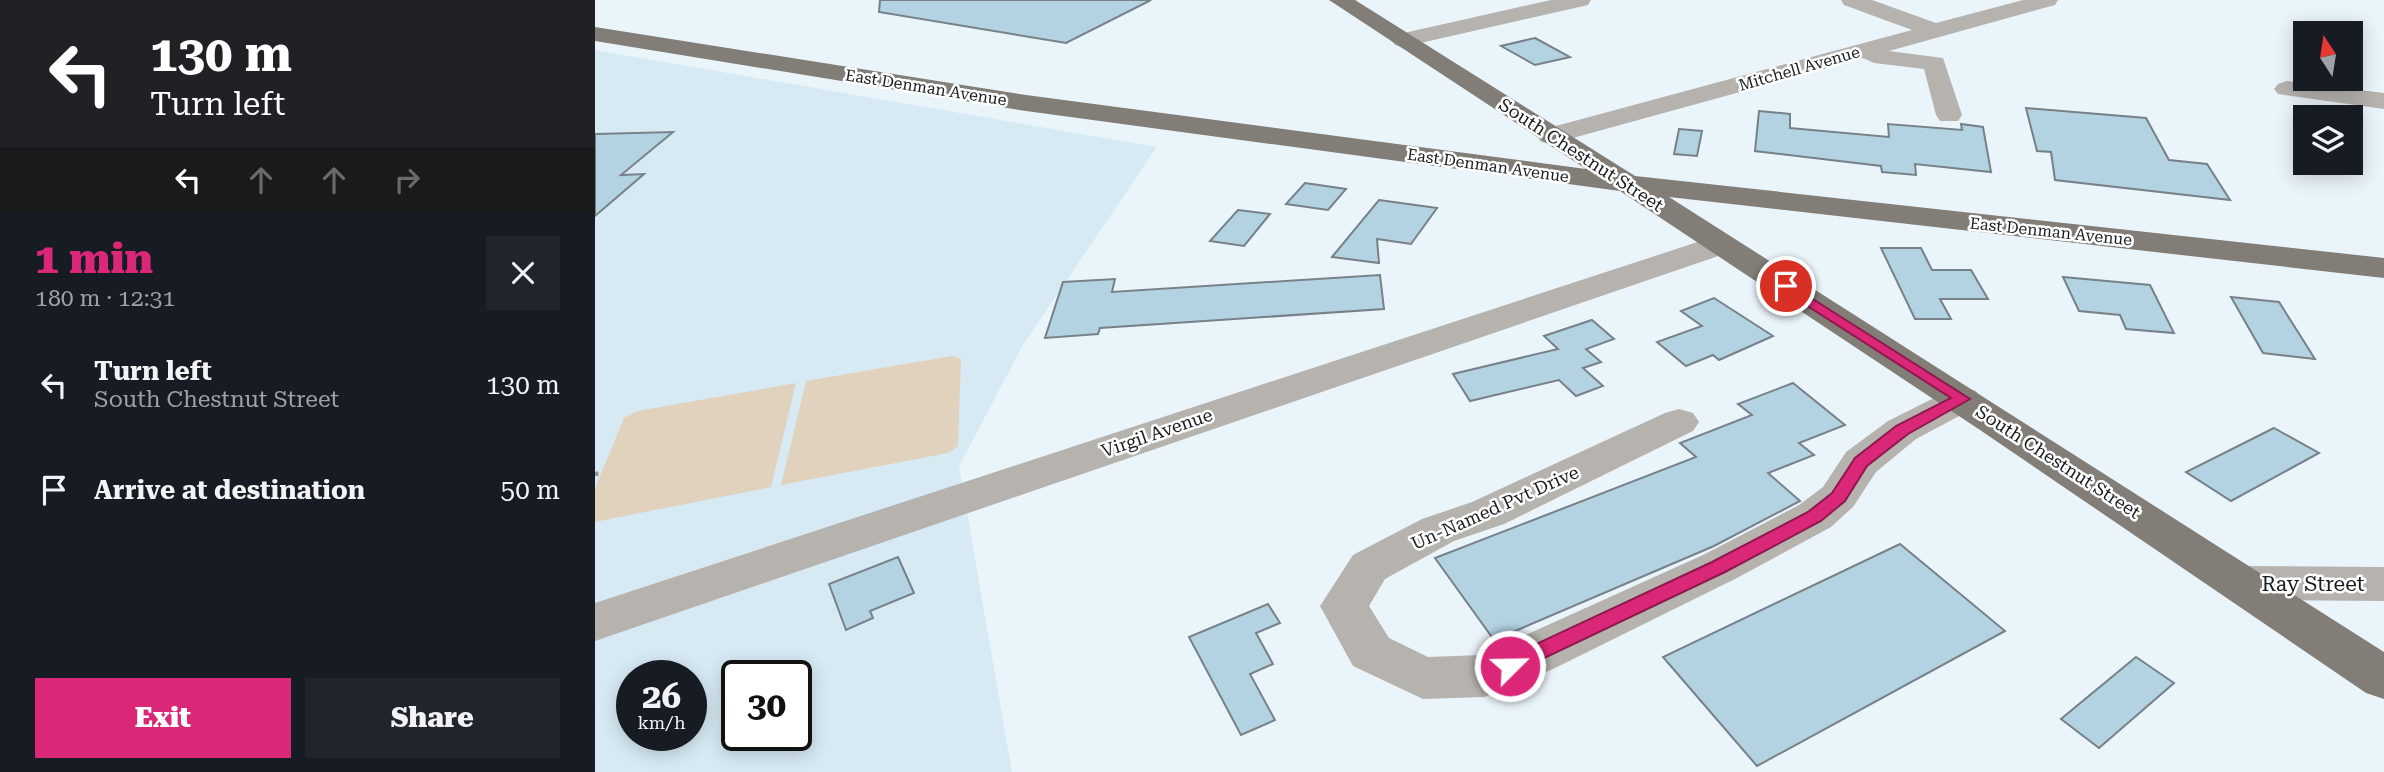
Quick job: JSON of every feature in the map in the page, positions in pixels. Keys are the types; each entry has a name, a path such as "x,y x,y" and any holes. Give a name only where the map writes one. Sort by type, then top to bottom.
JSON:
{"main road":[{"name":"South Chestnut Street","path":"1340,0 1962,399 2384,678"},
{"name":"East Denman Avenue","path":"595,34 1026,103 1623,183 2384,268"}],"street":[{"path":"1403,40 1580,0"},
{"path":"1852,0 1936,30"},
{"name":"Mitchell Avenue","path":"1551,136 2047,0"},
{"path":"1851,54 1934,63 1949,115"},
{"path":"2287,89 2384,100"},
{"name":"Virgil Avenue","path":"595,622 1719,245"},
{"name":"Un-Named Pvt Drive","path":"1679,422 1488,513 1438,530 1369,567 1344,606 1371,652 1423,678 1485,676 1535,655 1719,567 1815,516 1838,497 1861,462 1902,430 1962,399"},
{"name":"Ray Street","path":"2242,583 2384,584"}],"shaded area":[{"path":"595,50 1157,147 1023,345 959,466 1012,772 595,772"},
{"path":"952,356 961,359 958,446 948,453 781,485 806,381"},
{"path":"796,383 771,487 595,522 595,488 624,418 637,411"}],"building":[{"path":"880,0 1151,0 1066,43 879,12"},
{"path":"1535,38 1570,57 1535,65 1501,46"},
{"path":"2026,108 2146,118 2169,160 2207,164 2230,200 2055,180 2051,152 2037,151"},
{"path":"1759,111 1790,114 1790,128 1889,137 1888,124 1962,130 1961,124 1983,127 1991,172 1915,164 1916,175 1882,172 1881,166 1755,151"},
{"path":"1679,129 1702,131 1697,156 1674,154"},
{"path":"673,132 621,175 644,174 595,216 595,134"},
{"path":"1305,183 1346,189 1328,210 1286,204"},
{"path":"1379,200 1437,208 1411,244 1377,239 1379,263 1332,257"},
{"path":"1238,210 1270,214 1244,246 1210,241"},
{"path":"1881,248 1921,248 1932,270 1971,270 1988,299 1940,299 1951,319 1915,319"},
{"path":"1380,275 1384,309 1100,328 1098,334 1045,338 1063,282 1115,279 1112,292"},
{"path":"2063,277 2150,285 2174,333 2126,329 2120,315 2079,311"},
{"path":"2231,297 2279,302 2315,359 2263,353"},
{"path":"1714,298 1773,336 1719,360 1713,355 1686,366 1657,342 1702,326 1681,311"},
{"path":"1592,320 1614,339 1586,349 1601,362 1583,368 1603,386 1576,396 1559,380 1470,401 1453,374 1558,349 1544,336"},
{"path":"1793,383 1845,425 1799,443 1814,455 1768,473 1800,501 1714,546 1494,640 1435,558 1696,457 1680,443 1752,415 1738,404"},
{"path":"2274,428 2319,453 2231,501 2186,472"},
{"path":"1900,544 2005,631 1757,766 1663,657"},
{"path":"898,557 914,593 870,611 873,618 846,630 829,584"},
{"path":"1268,604 1280,623 1256,633 1273,664 1250,674 1275,720 1241,735 1189,637"},
{"path":"2136,657 2174,683 2099,748 2061,719"}],"route":[{"path":"1510,666 1719,567 1815,516 1838,497 1861,462 1902,430 1962,399 1786,286"}]}
